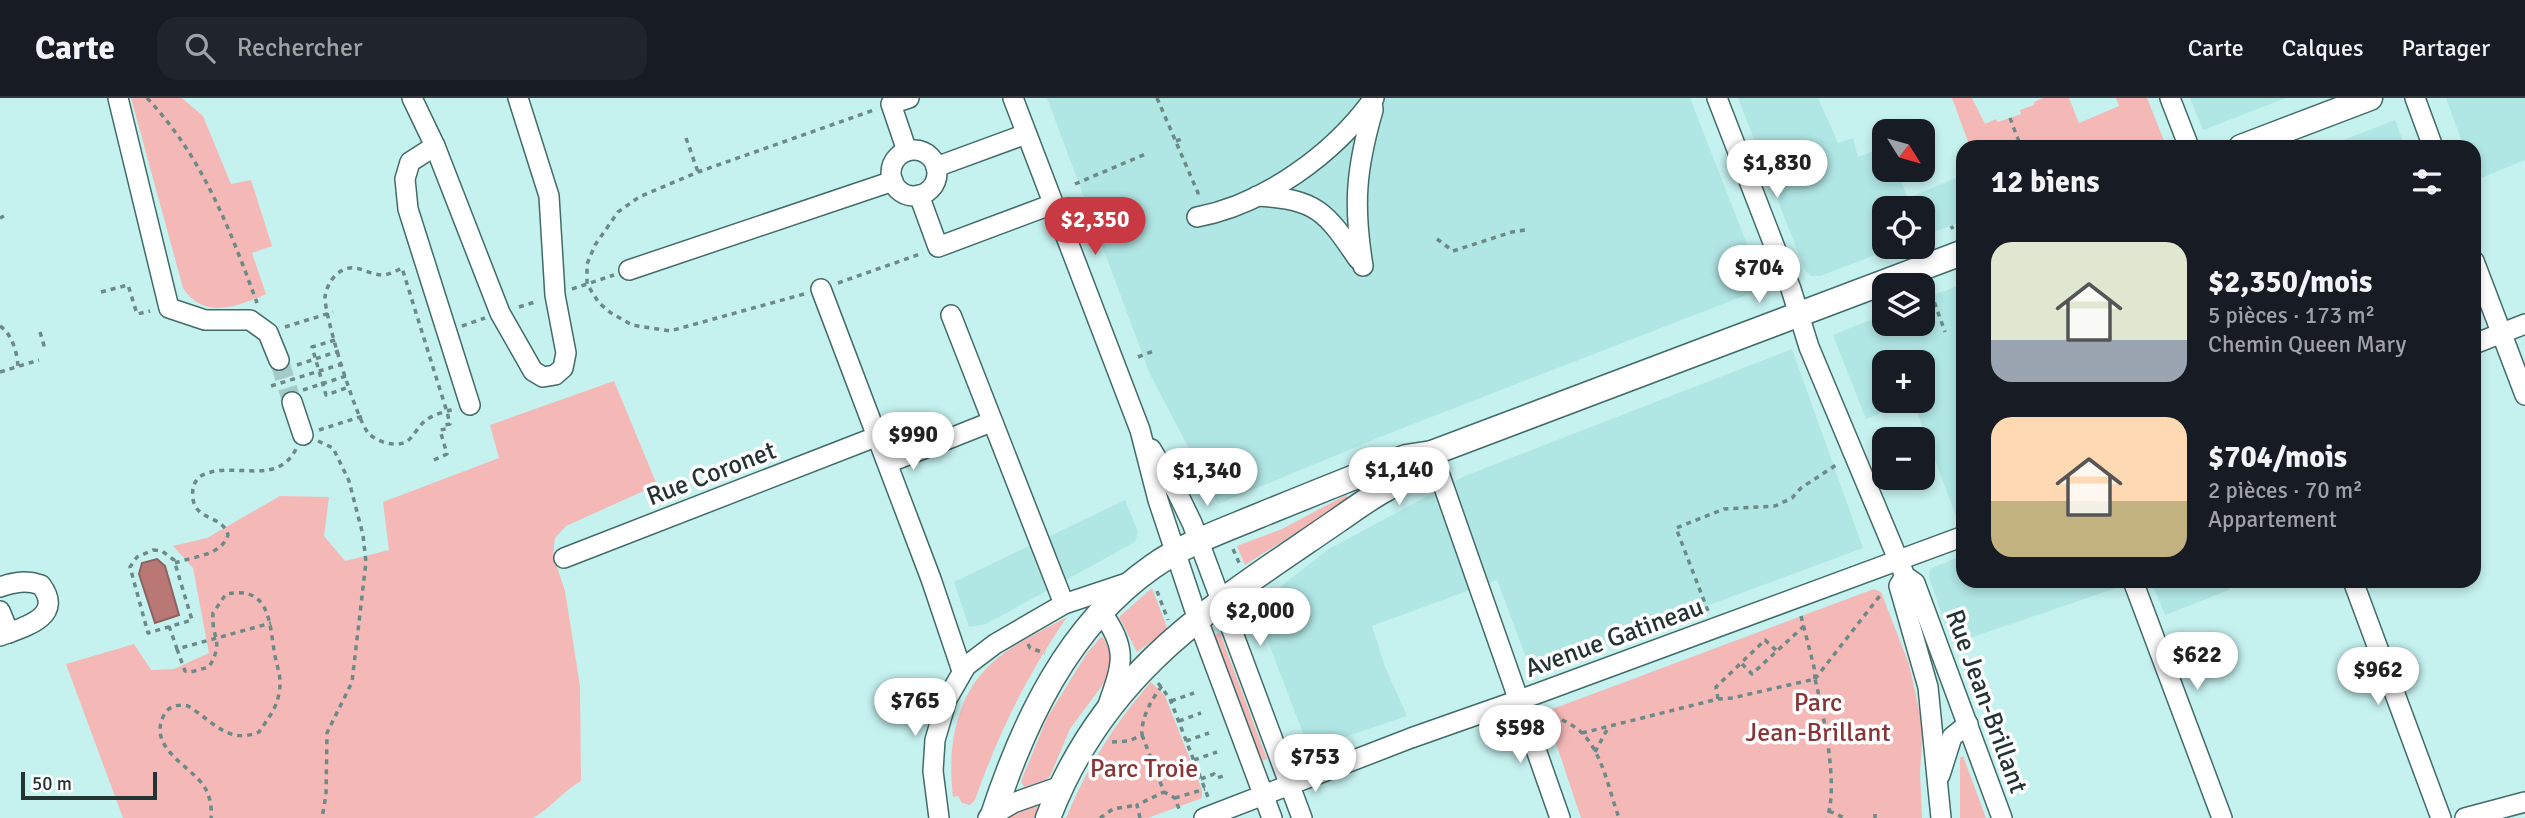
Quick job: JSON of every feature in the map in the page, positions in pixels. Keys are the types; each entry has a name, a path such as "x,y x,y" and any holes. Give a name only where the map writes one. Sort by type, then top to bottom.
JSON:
{"main road":[{"path":"2260,140 2370,98"},
{"path":"991,818 1013,759 1038,704 1069,651 1101,612 1145,584 1176,553 1198,541 1406,457 1432,453 1956,255"},
{"path":"1048,818 1086,738 1146,663 1222,601 1361,505 1416,472 1432,453"}],"street":[{"path":"118,98 169,308 205,320 250,320 268,332 285,363"},
{"path":"412,98 435,146 500,313 533,371 543,377 555,375 563,368 566,353 555,295 548,196 521,107"},
{"path":"907,151 891,104 908,98"},
{"path":"1013,98 1140,430 1158,500 1198,620 1272,818"},
{"name":"Rue Jean-Brillant","path":"1717,98 1809,347 1901,568 1914,583 2002,818"},
{"path":"2171,98 2186,140"},
{"path":"2415,98 2430,140"},
{"path":"1197,209 1209,214 1287,179 1317,158 1373,99"},
{"path":"1253,196 1291,199 1321,212 1337,228 1363,266 1355,198 1373,99"},
{"path":"936,167 1026,134"},
{"path":"435,146 410,162 405,179 408,209 470,405"},
{"path":"907,151 922,151 933,160 936,167 936,181 926,192 919,195 901,191 893,181 891,173 895,160 907,151"},
{"path":"629,270 893,181"},
{"path":"919,195 938,247 1053,205"},
{"path":"2481,279 2525,395"},
{"path":"821,289 936,592 962,671"},
{"path":"951,315 1063,604"},
{"path":"2481,341 2525,324"},
{"path":"295,397 303,435"},
{"path":"888,463 991,422"},
{"path":"1140,430 1177,492 1198,541 1302,818"},
{"name":"Rue Coronet","path":"564,558 878,436"},
{"path":"1432,453 1560,818"},
{"name":"Avenue Gatineau","path":"1204,818 1519,699 1901,568 1956,540"},
{"path":"1901,568 1899,586 1928,687 1941,818"},
{"path":"0,587 14,582 41,585 49,601 47,611 39,620 4,635 0,611"},
{"path":"939,818 933,771 935,740 947,699 970,661 995,643 1063,604 1145,584"},
{"path":"2136,588 2222,818"},
{"path":"2356,588 2441,818"},
{"path":"1101,612 1115,632 1122,655 1121,667 1106,710"},
{"path":"1938,783 1952,737 1968,724"},
{"path":"991,818 1013,803 1061,786"},
{"path":"2465,818 2525,802"}],"path":[{"path":"147,98 168,120 204,175 241,257 268,332 331,313"},
{"path":"1157,98 1198,193 1197,209"},
{"path":"2010,118 2018,140"},
{"path":"686,138 698,172"},
{"path":"1176,141 1185,138"},
{"path":"1075,184 1148,153"},
{"path":"1768,181 1785,174"},
{"path":"1437,239 1453,251 1525,230"},
{"path":"821,289 938,247"},
{"path":"434,460 447,453 440,430 446,429 445,425 450,424 447,412 405,268 381,275 355,267 338,273 326,292 325,300 331,313 338,351 363,427 376,439 402,444 410,441 424,422 447,412 470,405"},
{"path":"101,292 128,285 137,314 158,308"},
{"path":"512,309 533,302"},
{"path":"1935,304 1945,332"},
{"path":"457,328 487,318"},
{"path":"0,326 7,331 17,355 18,366"},
{"path":"40,331 45,349"},
{"path":"335,340 312,347 326,395 349,387"},
{"path":"1138,357 1156,349"},
{"path":"285,363 338,351"},
{"path":"0,372 39,360"},
{"path":"271,386 342,364"},
{"path":"295,397 346,376"},
{"path":"175,563 209,554 223,546 228,535 221,523 199,512 194,505 192,489 199,477 206,472 223,468 254,472 276,468 287,463 303,435 366,415"},
{"path":"303,435 333,447 349,481 363,535 366,562 352,682 327,733 326,795 322,818"},
{"path":"1708,611 1676,528 1724,509 1775,506 1792,498 1801,488 1836,465"},
{"path":"1233,547 1241,568"},
{"path":"153,550 167,553 175,563 192,620 169,626 148,633 130,567 137,557 153,550"},
{"path":"1145,584 1171,628"},
{"path":"1582,733 1718,699 1815,679 1884,590"},
{"path":"169,626 181,664 185,671 191,673 209,667 216,656 218,644 213,613 226,593 248,593 258,599 271,623 281,677 279,696 259,732 241,738 232,735 188,706 179,704 168,710 164,716 162,740 173,758 202,784 209,795 211,818"},
{"path":"1800,613 1826,730 1829,811 1826,818"},
{"path":"177,649 271,623"},
{"path":"1741,663 1752,674 1804,626"},
{"path":"1036,637 1027,642 1030,648 1048,650"},
{"path":"1718,699 1716,687 1765,640 1777,651"},
{"path":"1152,677 1162,686 1171,701 1209,798"},
{"path":"1162,686 1148,709 1142,735 1164,793 1175,798 1205,789"},
{"path":"1171,701 1194,692"},
{"path":"1543,711 1582,733 1595,752 1619,818"},
{"path":"1179,721 1201,712"},
{"path":"1595,752 1609,726"},
{"path":"1186,741 1209,733"},
{"path":"1105,741 1129,741 1142,735"},
{"path":"1194,760 1217,752"},
{"path":"1201,779 1214,774 1217,778 1226,775"},
{"path":"1100,818 1113,809 1136,804 1164,793"},
{"path":"1175,798 1179,809"},
{"path":"1136,804 1140,818"},
{"path":"1829,811 1845,818"}],"shaded area":[{"path":"1047,98 1690,98 1764,288 1385,435 1218,504 1150,374"},
{"path":"1738,98 1818,98 1838,143 1853,138 1858,157 1872,152 1872,182 1901,182 1907,196 1872,196 1872,256 1820,276 1811,276 1805,270"},
{"path":"2190,98 2286,98 2203,130"},
{"path":"2446,98 2525,98 2525,160 2481,178 2481,140 2461,140"},
{"path":"2395,120 2402,140 2343,140"},
{"path":"1956,178 1956,224 1935,232 1935,196 1913,196"},
{"path":"1956,287 1956,516 1935,460 1935,427 1923,427 1917,413 1935,413 1935,350 1872,350 1872,413 1881,413 1866,419 1833,335 1872,319 1872,336 1935,336 1935,294"},
{"path":"1792,349 1863,548 1531,671 1497,580 1372,626 1385,667 1407,716 1321,745 1303,733 1255,607 1327,550 1465,476"},
{"path":"1125,500 1138,532 1135,542 986,624 969,627 954,582"},
{"path":"1956,558 1956,588 2116,588 1952,644 1929,577 1930,569"},
{"path":"157,559 165,566 179,615 155,623 139,574 142,563"},
{"path":"2154,588 2229,590 2165,615"}],"green space":[{"path":"131,98 182,98 203,116 231,184 251,180 272,246 252,253 266,294 222,308 201,304 191,298 183,288"},
{"path":"1952,98 1972,98 1985,124 2021,114 2020,110 2043,98 2069,98 2079,123 2119,106 2116,98 2147,98 2164,140 1967,140"},
{"path":"614,381 657,485 566,526 555,538 553,555 565,591 580,686 581,781 533,818 123,818 66,664 134,644 151,670 174,669 209,653 193,568 173,546 207,538 280,496 329,497 324,536 345,561 389,550 383,502 499,458 490,425"},
{"path":"1346,495 1349,499 1245,565 1237,546 1282,529"},
{"path":"1152,588 1168,630 1137,652 1119,617"},
{"name":"Parc Jean-Brillant","path":"1874,589 1881,592 1909,664 1923,728 1920,772 1922,818 1581,818 1547,711"},
{"path":"1067,617 1015,706 993,752 975,800 970,805 962,803 958,796 953,797 951,761 956,724 970,690 980,675 1001,655"},
{"path":"1220,633 1267,759 1261,761 1213,635"},
{"path":"1101,637 1115,663 1112,672 1070,729 1050,776 1024,787 1021,781 1047,718 1087,653"},
{"name":"Parc Troie","path":"1151,682 1165,696 1202,790 1202,798 1148,818 1066,818 1103,746 1125,713"},
{"path":"1963,756 1986,818 1960,818 1960,758"},
{"path":"1038,805 1034,818 1009,818 1010,816"}],"tunnel":[{"path":"279,360 292,402"}]}
